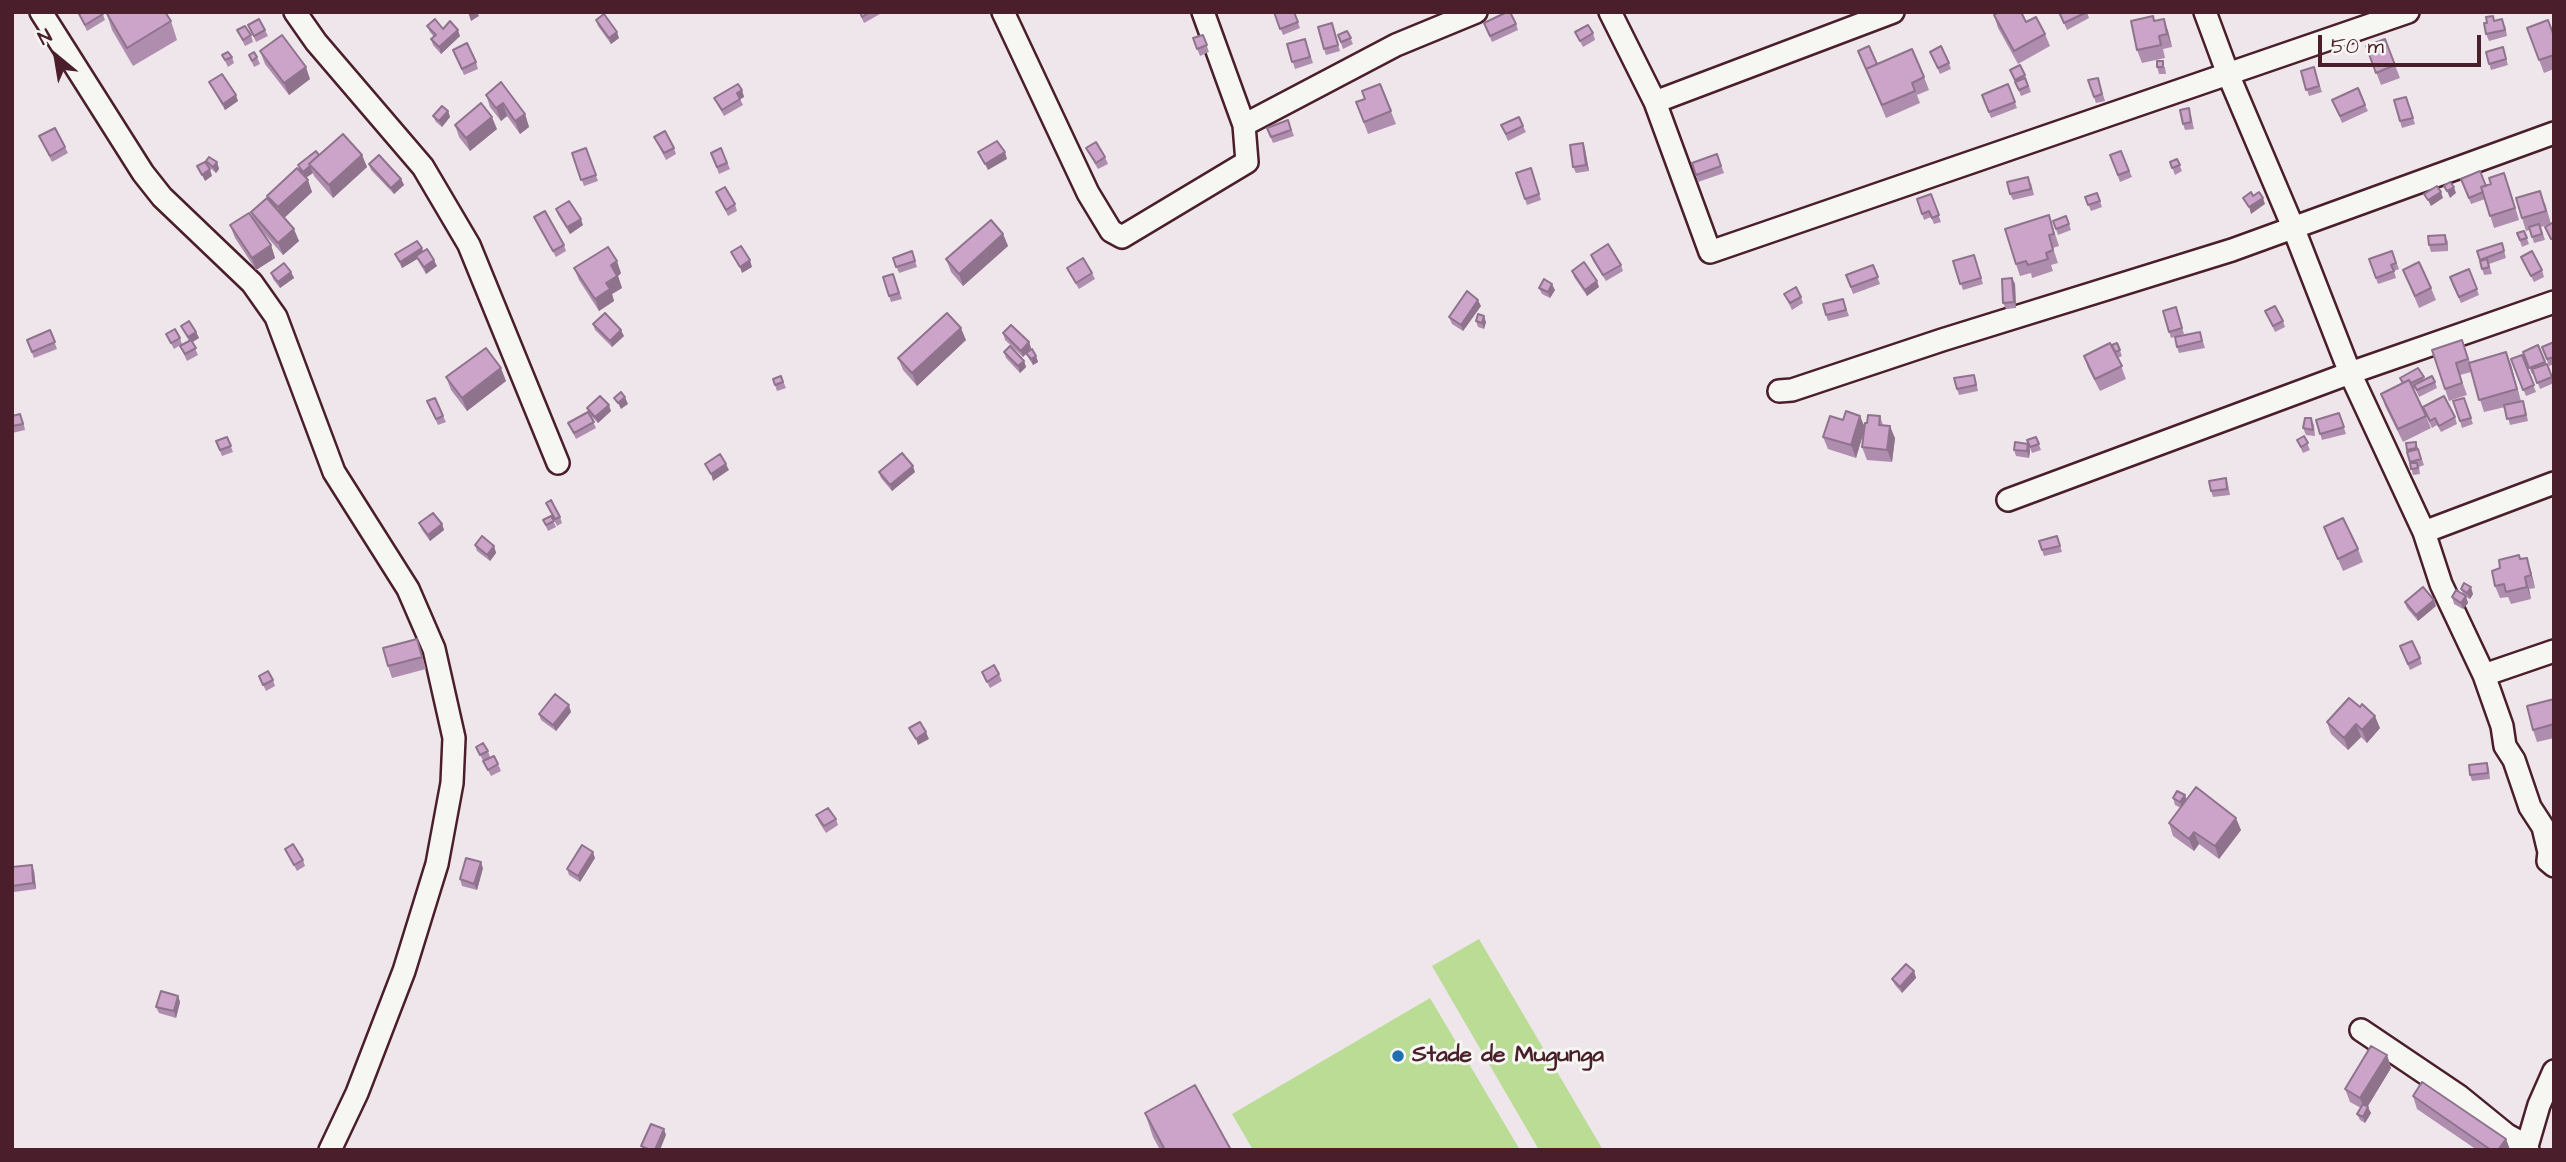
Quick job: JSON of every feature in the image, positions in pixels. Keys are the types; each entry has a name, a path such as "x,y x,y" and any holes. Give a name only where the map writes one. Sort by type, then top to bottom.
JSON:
{"street":[{"path":"41,12 143,173 162,197 252,283 276,317 334,472 408,589 434,649 454,738 452,783 438,864 404,971 357,1093 330,1150"},
{"path":"295,12 316,42 423,167 469,245 558,463"},
{"path":"1003,12 1088,193 1111,231 1122,237 1247,162 1244,125 1203,12"},
{"path":"1244,125 1396,45 1476,12"},
{"path":"1610,12 1655,102 1710,252 2407,12"},
{"path":"1655,102 1893,12"},
{"path":"2205,12 2350,373 2424,532 2441,584 2484,675 2505,746 2514,760 2530,807 2549,825 2549,861 2554,866"},
{"path":"1779,391 1791,390 2232,250 2554,133"},
{"path":"2008,500 2350,373 2554,302"},
{"path":"2424,532 2554,483"},
{"path":"2484,675 2554,651"},
{"path":"2361,1030 2528,1148 2539,1105 2554,1071"}],"green space":[{"path":"1479,939 1603,1150 1539,1150 1432,966"},
{"name":"Stade de Mugunga","path":"1430,998 1520,1150 1253,1150 1232,1114"}],"building":[{"path":"78,12 102,12 103,14 85,25"},
{"path":"106,12 165,12 171,21 127,48"},
{"path":"1274,12 1294,12 1298,22 1280,29"},
{"path":"1510,12 1516,24 1490,36 1484,23"},
{"path":"1999,12 2021,12 2026,22 2036,17 2045,34 2014,51 1994,15"},
{"path":"2059,12 2087,12 2064,23"},
{"path":"604,14 617,32 609,38 596,20"},
{"path":"2153,16 2154,21 2164,19 2167,34 2159,36 2161,45 2137,50 2131,21"},
{"path":"2493,16 2494,21 2502,19 2505,30 2486,34 2486,17"},
{"path":"259,19 265,30 254,36 248,25"},
{"path":"435,19 443,29 450,21 458,30 439,47 431,39 436,35 427,26"},
{"path":"2548,20 2554,36 2554,55 2539,60 2527,28"},
{"path":"1332,23 1338,45 1324,49 1318,27"},
{"path":"1588,25 1593,33 1580,41 1575,32"},
{"path":"245,26 251,35 243,40 237,30"},
{"path":"1347,31 1351,38 1341,42 1338,35"},
{"path":"282,35 306,67 284,83 260,51"},
{"path":"1203,35 1207,45 1197,49 1193,38"},
{"path":"1305,39 1310,57 1292,62 1287,44"},
{"path":"2385,39 2395,65 2376,73 2366,46"},
{"path":"467,43 476,62 462,69 453,50"},
{"path":"1869,46 1877,64 1866,69 1858,51"},
{"path":"1941,46 1949,63 1938,68 1930,52"},
{"path":"2503,47 2506,59 2489,64 2486,52"},
{"path":"1912,49 1924,77 1912,83 1915,91 1882,105 1866,69"},
{"path":"228,52 232,57 225,60 222,55"},
{"path":"254,52 257,57 252,61 249,55"},
{"path":"2157,61 2163,61 2163,67 2157,67"},
{"path":"2020,65 2025,75 2015,80 2010,70"},
{"path":"2314,67 2319,86 2306,90 2301,71"},
{"path":"222,74 236,95 223,104 209,82"},
{"path":"2025,78 2028,86 2019,90 2015,82"},
{"path":"2098,78 2102,94 2094,97 2088,80"},
{"path":"501,82 525,114 515,121 503,103 496,108 486,95"},
{"path":"738,84 742,90 737,93 740,99 722,110 714,98"},
{"path":"1380,84 1391,111 1364,122 1356,102 1365,99 1362,91"},
{"path":"2008,84 2015,102 1989,112 1982,95"},
{"path":"2358,88 2365,105 2340,116 2332,100"},
{"path":"2406,97 2413,118 2400,121 2394,100"},
{"path":"481,103 492,117 466,138 455,125"},
{"path":"442,106 448,111 439,121 433,116"},
{"path":"2189,108 2191,122 2183,124 2180,110"},
{"path":"1519,117 1523,126 1506,134 1501,125"},
{"path":"1288,120 1291,130 1271,137 1267,128"},
{"path":"55,128 65,147 50,156 39,136"},
{"path":"665,131 674,148 664,153 654,137"},
{"path":"343,134 362,155 329,185 309,164"},
{"path":"997,141 1005,152 985,164 978,152"},
{"path":"1096,142 1105,157 1096,163 1086,148"},
{"path":"1583,143 1586,165 1573,167 1570,145"},
{"path":"586,148 596,175 581,180 572,153"},
{"path":"721,148 727,163 717,167 711,153"},
{"path":"316,151 319,155 303,172 298,165"},
{"path":"2121,151 2129,171 2118,175 2110,155"},
{"path":"1717,154 1721,166 1696,175 1692,163"},
{"path":"379,155 401,179 391,188 369,164"},
{"path":"209,157 217,162 213,167 206,161"},
{"path":"2177,159 2180,165 2172,168 2170,162"},
{"path":"205,162 210,169 202,175 197,166"},
{"path":"297,168 308,180 278,207 267,196"},
{"path":"1531,168 1539,194 1525,199 1516,173"},
{"path":"2480,171 2486,186 2481,187 2483,192 2469,198 2461,179"},
{"path":"2504,173 2515,208 2490,216 2481,187 2491,184 2489,178"},
{"path":"2028,177 2031,189 2010,194 2007,182"},
{"path":"2450,182 2454,187 2447,191 2444,186"},
{"path":"2437,186 2441,192 2428,200 2424,194"},
{"path":"725,187 735,204 726,210 716,192"},
{"path":"2540,191 2546,211 2522,218 2516,198"},
{"path":"2251,192 2253,196 2259,192 2263,198 2249,207 2243,198"},
{"path":"2097,193 2100,201 2088,205 2085,197"},
{"path":"1931,194 1939,215 1932,218 1929,211 1922,214 1917,199"},
{"path":"267,198 294,229 278,243 251,212"},
{"path":"569,201 581,219 567,227 556,209"},
{"path":"545,211 564,245 553,251 534,217"},
{"path":"249,213 271,245 252,258 230,225"},
{"path":"2049,215 2054,234 2049,235 2053,250 2046,253 2048,259 2028,265 2026,261 2016,264 2005,229"},
{"path":"2066,216 2069,224 2056,229 2053,221"},
{"path":"991,220 1003,234 959,274 946,259"},
{"path":"2554,222 2554,238 2551,239 2545,227"},
{"path":"2539,224 2542,234 2532,237 2529,227"},
{"path":"2524,231 2527,238 2520,240 2517,233"},
{"path":"2445,235 2446,244 2429,245 2428,236"},
{"path":"417,241 422,248 400,262 395,254"},
{"path":"2502,243 2504,251 2480,260 2477,251"},
{"path":"1608,244 1621,265 1603,275 1591,255"},
{"path":"741,246 750,260 740,267 731,252"},
{"path":"608,247 617,261 611,265 617,276 606,283 610,289 595,299 574,268"},
{"path":"427,249 434,260 424,267 416,256"},
{"path":"912,251 915,261 896,267 893,258"},
{"path":"2392,251 2396,263 2391,265 2394,271 2376,278 2369,259"},
{"path":"2532,251 2542,270 2531,276 2521,257"},
{"path":"1974,255 1981,278 1960,284 1953,261"},
{"path":"1083,258 1092,273 1076,283 1067,268"},
{"path":"2487,259 2489,267 2482,269 2480,261"},
{"path":"1584,262 1597,281 1585,290 1572,271"},
{"path":"2419,262 2431,288 2415,296 2403,270"},
{"path":"284,263 291,272 278,282 271,273"},
{"path":"1873,265 1878,277 1851,287 1846,275"},
{"path":"2469,269 2477,289 2459,297 2450,277"},
{"path":"893,274 899,293 889,296 883,277"},
{"path":"2012,278 2014,302 2003,303 2002,279"},
{"path":"1544,279 1552,284 1548,292 1539,288"},
{"path":"1796,287 1801,297 1790,303 1784,294"},
{"path":"1467,291 1478,300 1461,325 1449,317"},
{"path":"1843,299 1846,310 1826,315 1823,304"},
{"path":"2275,306 2283,321 2273,326 2265,311"},
{"path":"2176,307 2182,328 2169,332 2163,311"},
{"path":"605,313 621,330 610,341 593,324"},
{"path":"947,313 961,328 912,373 898,358"},
{"path":"1478,314 1484,316 1482,323 1476,321"},
{"path":"189,321 196,332 188,337 181,326"},
{"path":"1011,325 1029,342 1021,351 1003,333"},
{"path":"175,329 180,338 171,343 166,334"},
{"path":"50,330 55,342 32,352 27,340"},
{"path":"2200,332 2202,341 2177,347 2175,337"},
{"path":"191,340 196,348 185,354 180,346"},
{"path":"2462,340 2468,359 2456,363 2462,383 2445,389 2432,350"},
{"path":"2554,342 2554,357 2547,359 2542,347"},
{"path":"2110,343 2122,366 2095,379 2084,356"},
{"path":"2117,343 2120,350 2115,352 2112,345"},
{"path":"2538,345 2545,362 2529,368 2523,352"},
{"path":"1010,346 1024,361 1018,366 1004,352"},
{"path":"486,348 501,368 462,398 446,377"},
{"path":"1032,349 1036,356 1031,359 1026,353"},
{"path":"2506,352 2517,389 2479,400 2469,363"},
{"path":"2522,355 2534,385 2523,390 2511,359"},
{"path":"2547,364 2552,377 2537,383 2532,369"},
{"path":"2418,368 2424,377 2411,383 2409,380 2403,383 2400,378"},
{"path":"1974,375 1976,385 1957,389 1954,378"},
{"path":"781,376 783,382 775,385 773,379"},
{"path":"2432,376 2435,382 2417,390 2414,385"},
{"path":"2409,380 2426,416 2398,429 2381,394"},
{"path":"621,392 625,397 618,403 614,398"},
{"path":"600,396 609,405 595,417 587,408"},
{"path":"2444,396 2455,417 2439,426 2435,418 2430,421 2423,407"},
{"path":"435,398 443,416 436,419 427,401"},
{"path":"2464,398 2471,418 2460,421 2453,401"},
{"path":"2523,401 2526,415 2507,419 2504,405"},
{"path":"1846,411 1860,416 1851,445 1823,437 1830,416 1843,420"},
{"path":"588,412 594,422 574,433 568,423"},
{"path":"2339,413 2344,427 2320,434 2316,420"},
{"path":"20,414 23,424 12,426 12,416"},
{"path":"1868,415 1880,416 1879,425 1890,426 1887,450 1862,447"},
{"path":"2305,418 2311,418 2313,430 2303,428"},
{"path":"2304,436 2308,443 2301,447 2297,440"},
{"path":"227,437 231,446 220,450 216,441"},
{"path":"2036,437 2039,444 2030,447 2027,440"},
{"path":"2015,442 2028,444 2027,451 2014,450"},
{"path":"2416,442 2416,448 2407,450 2406,443"},
{"path":"2418,449 2421,459 2410,462 2407,452"},
{"path":"902,453 913,466 890,485 879,472"},
{"path":"720,454 726,464 711,474 705,464"},
{"path":"2410,463 2417,463 2418,468 2411,469"},
{"path":"2226,478 2227,489 2211,491 2209,481"},
{"path":"551,500 560,517 555,519 546,503"},
{"path":"433,513 442,524 428,535 419,523"},
{"path":"551,516 554,521 546,525 543,520"},
{"path":"2343,518 2358,549 2338,559 2324,527"},
{"path":"482,536 494,546 487,555 475,545"},
{"path":"2057,536 2060,546 2042,550 2039,541"},
{"path":"2519,555 2520,559 2527,558 2531,575 2525,577 2527,587 2506,592 2504,584 2495,586 2492,571 2500,568 2499,560"},
{"path":"2464,583 2471,587 2467,593 2461,589"},
{"path":"2423,587 2434,600 2416,615 2405,602"},
{"path":"2456,590 2466,596 2461,603 2452,597"},
{"path":"417,639 422,657 388,666 383,648"},
{"path":"2412,641 2420,658 2408,664 2400,646"},
{"path":"994,665 999,674 987,682 982,672"},
{"path":"268,671 273,680 263,685 259,676"},
{"path":"555,694 569,705 553,725 539,714"},
{"path":"2349,698 2360,707 2362,704 2375,716 2362,730 2356,724 2344,738 2327,722"},
{"path":"2554,699 2554,724 2533,730 2527,706"},
{"path":"920,722 926,732 916,739 909,728"},
{"path":"483,743 488,751 480,755 476,747"},
{"path":"494,756 498,764 488,770 483,761"},
{"path":"2487,763 2488,773 2470,775 2469,765"},
{"path":"2196,787 2236,818 2215,846 2194,832 2189,839 2169,823"},
{"path":"2177,791 2185,795 2180,802 2173,798"},
{"path":"828,808 836,819 824,826 816,815"},
{"path":"293,844 303,860 294,865 285,849"},
{"path":"582,845 593,852 578,876 567,869"},
{"path":"466,858 481,862 474,884 460,879"},
{"path":"32,865 33,883 12,886 12,867"},
{"path":"1906,964 1914,971 1900,987 1892,979"},
{"path":"161,991 178,996 174,1011 156,1007"},
{"path":"2371,1046 2387,1055 2360,1098 2345,1089"},
{"path":"2422,1082 2506,1139 2498,1150 2491,1150 2413,1096"},
{"path":"1195,1085 1231,1150 1165,1150 1145,1113"},
{"path":"2363,1104 2368,1107 2363,1117 2357,1114"},
{"path":"651,1124 664,1129 655,1150 641,1146"}],"place":[{"name":"Stade de Mugunga","path":"1398,1056"}]}
